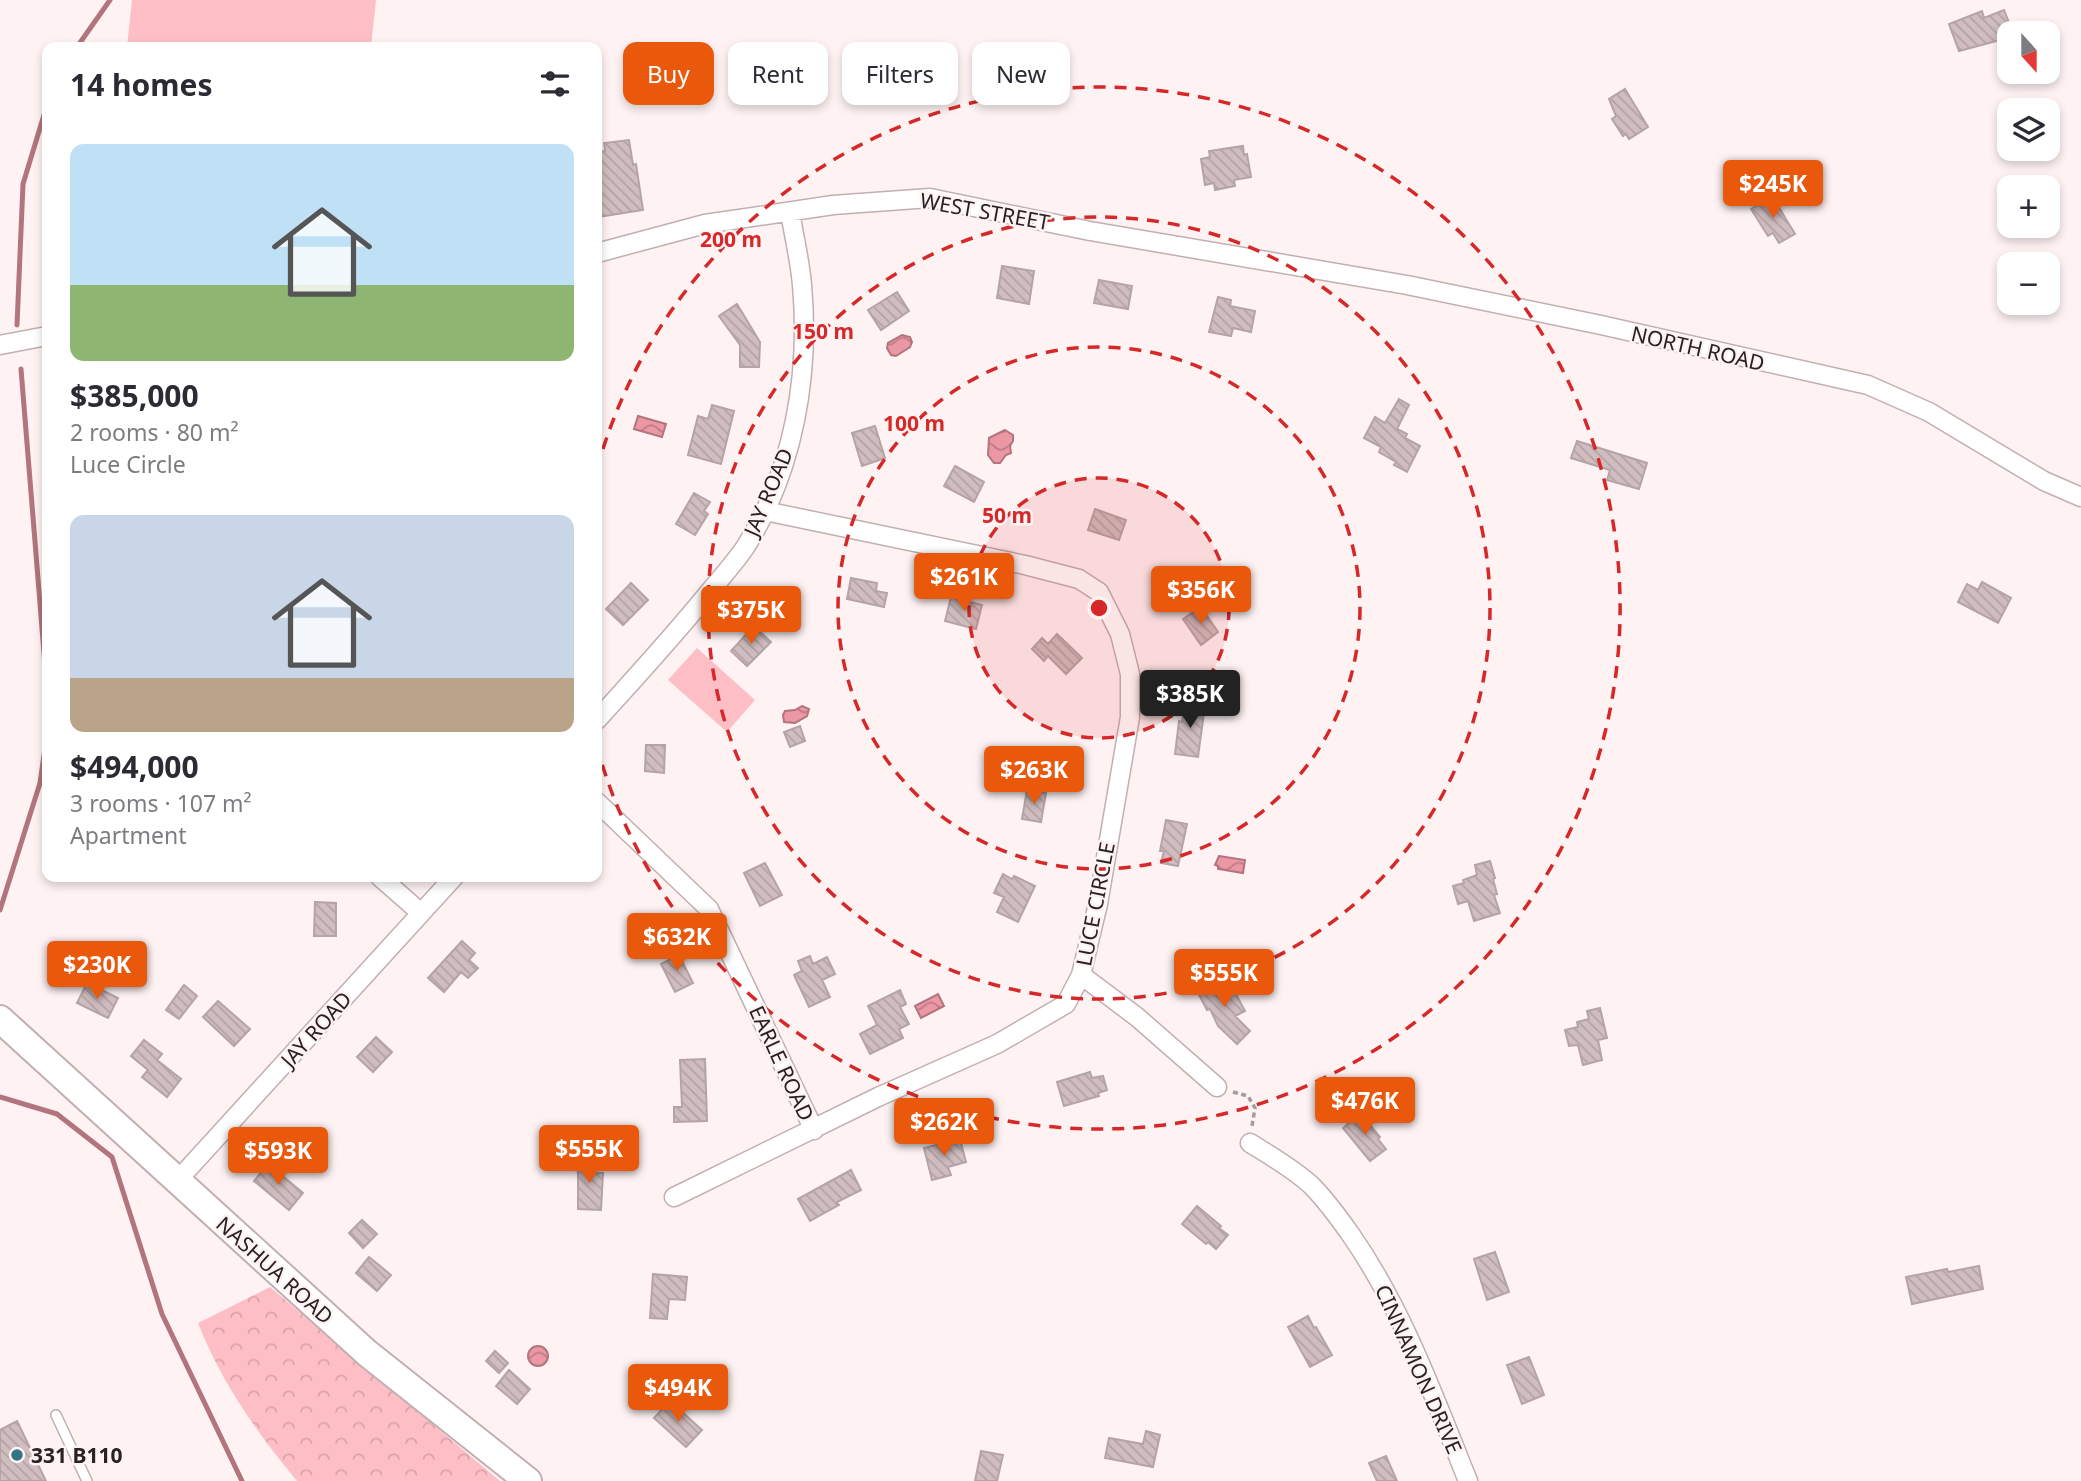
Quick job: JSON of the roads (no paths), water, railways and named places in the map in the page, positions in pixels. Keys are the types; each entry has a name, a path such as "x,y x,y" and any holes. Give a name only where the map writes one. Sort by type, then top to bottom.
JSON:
{"main road":[{"name":"NASHUA ROAD","path":"0,1019 367,1353 528,1481"}],"street":[{"name":"WEST STREET","path":"602,252 705,225 833,205 930,198 1090,231 1291,265"},
{"name":"JAY ROAD","path":"602,715 663,648 745,547 765,511 784,466 794,426 802,371 802,285 790,212"},
{"name":"NORTH ROAD","path":"1291,265 1407,285 1868,385 1929,412 2035,476 2081,497"},
{"path":"0,345 42,337"},
{"name":"LUCE CIRCLE","path":"674,1196 878,1097 1008,1038 1066,1004 1081,975 1098,904 1130,717 1130,674 1120,634 1099,592 1079,579 1025,565 765,511"},
{"name":"EARLE ROAD","path":"602,807 709,909 814,1130"},
{"path":"386,882 421,914"},
{"name":"JAY ROAD","path":"177,1181 450,882"},
{"path":"1081,975 1137,1017 1217,1087"},
{"name":"CINNAMON DRIVE","path":"1250,1143 1286,1164 1313,1187 1338,1216 1367,1258 1416,1352 1468,1481"}],"lane":[{"path":"56,1415 87,1481"}],"water":[{"path":"902,335 910,337 910,347 896,356 891,355 887,348 888,343"},
{"path":"638,416 666,424 662,437 634,429"},
{"path":"1005,430 1013,435 1011,453 1000,463 994,463 988,455 989,438"},
{"path":"802,706 809,709 807,716 795,723 784,722 785,711"},
{"path":"1219,856 1245,860 1243,873 1218,869 1215,865"},
{"path":"938,994 944,1006 921,1018 915,1006"},
{"path":"534,1346 542,1346 548,1356 542,1366 534,1366 528,1360 528,1352"}],"waterway":[{"path":"81,42 110,0"},
{"path":"17,325 23,184 42,121"},
{"path":"21,369 42,628"},
{"path":"0,910 42,769"},
{"path":"0,1097 57,1114 112,1157 162,1314 242,1481"}],"place":[{"name":"331 B110","path":"17,1455"}]}
